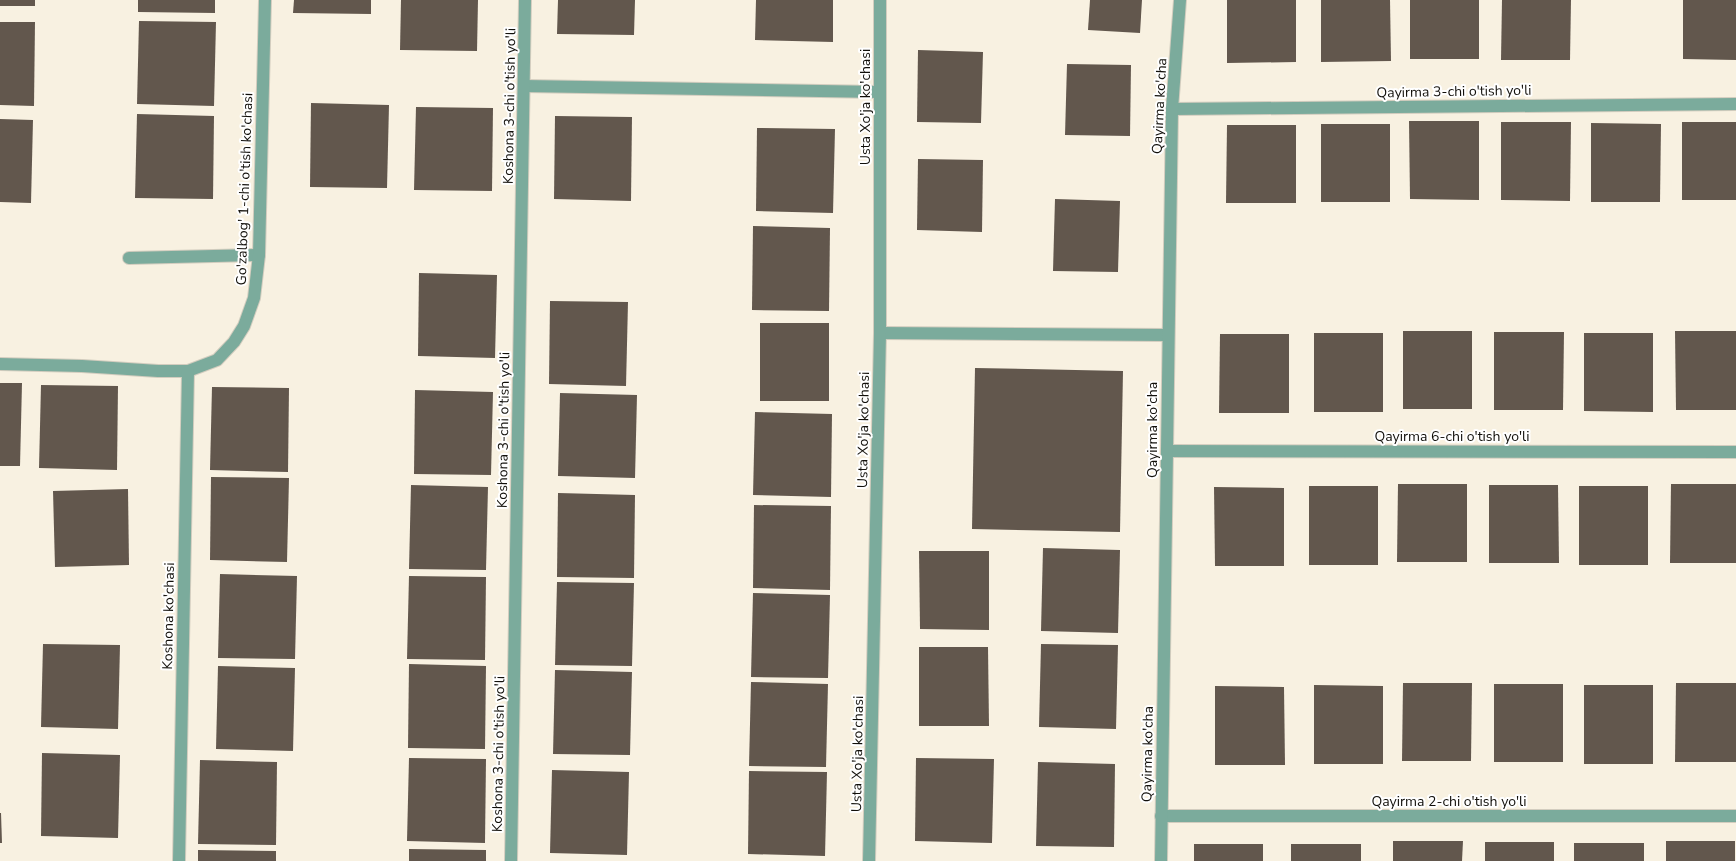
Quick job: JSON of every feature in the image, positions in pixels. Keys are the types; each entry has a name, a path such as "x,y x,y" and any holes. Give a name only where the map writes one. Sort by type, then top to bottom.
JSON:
{"street":[{"name":"Go'zalbog' 1-chi o'tish ko'chasi","path":"188,371 217,360 234,342 244,326 254,298 259,255 265,0"},
{"name":"Koshona 3-chi o'tish yo'li","path":"511,861 525,0"},
{"name":"Usta Xo'ja ko'chasi","path":"870,861 880,333 880,0"},
{"name":"Qayirma ko'cha","path":"1161,861 1172,109 1180,0"},
{"path":"524,86 880,92"},
{"name":"Qayirma 3-chi o'tish yo'li","path":"1172,109 1736,104"},
{"path":"129,258 259,255"},
{"path":"880,333 1168,335"},
{"path":"0,364 188,371"},
{"name":"Koshona ko'chasi","path":"179,861 188,371"},
{"name":"Qayirma 6-chi o'tish yo'li","path":"1167,451 1736,452"},
{"name":"Qayirma 2-chi o'tish yo'li","path":"1161,816 1736,816"}],"building":[{"path":"0,0 35,0 35,6 0,6"},
{"path":"138,0 215,0 215,13 138,12"},
{"path":"294,0 371,0 371,14 293,13"},
{"path":"401,0 478,0 477,51 400,50"},
{"path":"558,0 635,0 634,35 557,34"},
{"path":"756,0 833,0 833,42 755,40"},
{"path":"1090,0 1142,0 1140,33 1088,30"},
{"path":"1227,0 1296,0 1296,62 1227,63"},
{"path":"1321,0 1390,0 1391,61 1321,62"},
{"path":"1410,0 1479,0 1479,59 1410,59"},
{"path":"1502,0 1571,0 1570,60 1501,60"},
{"path":"1683,0 1736,0 1736,60 1683,59"},
{"path":"139,21 216,22 214,106 137,104"},
{"path":"0,22 35,22 34,106 0,105"},
{"path":"918,50 983,52 981,123 917,122"},
{"path":"1067,64 1131,65 1130,136 1065,135"},
{"path":"311,103 389,105 387,188 310,187"},
{"path":"416,107 493,108 492,191 414,190"},
{"path":"137,114 214,116 213,199 135,198"},
{"path":"555,116 632,117 631,201 554,199"},
{"path":"0,119 33,120 31,203 0,202"},
{"path":"1409,121 1479,121 1479,200 1410,199"},
{"path":"1501,122 1571,122 1570,201 1501,200"},
{"path":"1682,122 1736,122 1736,200 1682,200"},
{"path":"1591,123 1661,124 1660,202 1591,202"},
{"path":"1321,124 1390,124 1390,202 1321,202"},
{"path":"1227,125 1296,125 1296,203 1226,203"},
{"path":"757,128 835,129 833,213 756,211"},
{"path":"918,159 983,160 982,232 917,230"},
{"path":"1055,199 1120,201 1118,272 1053,271"},
{"path":"753,226 830,228 829,311 752,310"},
{"path":"419,273 497,275 495,358 418,356"},
{"path":"550,301 628,302 626,386 549,384"},
{"path":"760,323 829,323 829,401 760,401"},
{"path":"1403,331 1472,331 1472,409 1403,409"},
{"path":"1675,331 1736,331 1736,410 1676,410"},
{"path":"1494,332 1564,332 1563,410 1494,410"},
{"path":"1314,333 1383,333 1383,412 1314,412"},
{"path":"1584,333 1653,333 1653,412 1584,411"},
{"path":"1220,334 1289,334 1289,413 1219,413"},
{"path":"975,368 1123,371 1120,532 972,529"},
{"path":"0,383 22,383 20,466 0,466"},
{"path":"41,385 118,386 117,470 39,468"},
{"path":"212,387 289,388 288,472 210,470"},
{"path":"415,390 493,392 491,475 414,474"},
{"path":"560,393 637,395 635,478 558,476"},
{"path":"755,412 832,414 831,497 753,495"},
{"path":"211,477 289,478 287,562 210,560"},
{"path":"1398,484 1467,484 1467,562 1397,562"},
{"path":"1671,484 1736,484 1736,563 1670,563"},
{"path":"411,485 488,487 486,570 409,569"},
{"path":"1489,485 1558,485 1559,563 1489,563"},
{"path":"1309,486 1378,486 1378,565 1309,565"},
{"path":"1579,486 1648,486 1648,565 1579,565"},
{"path":"1214,487 1284,488 1284,566 1215,566"},
{"path":"128,489 129,565 55,567 53,491"},
{"path":"558,493 635,495 634,578 557,577"},
{"path":"754,505 831,506 830,590 753,588"},
{"path":"1043,548 1120,550 1118,633 1041,631"},
{"path":"919,551 989,551 989,630 920,629"},
{"path":"220,574 297,576 295,659 218,658"},
{"path":"409,576 486,577 485,660 407,659"},
{"path":"557,582 634,583 632,666 555,665"},
{"path":"753,593 830,595 828,678 751,677"},
{"path":"43,644 120,645 118,729 41,727"},
{"path":"1041,644 1118,645 1116,729 1039,727"},
{"path":"919,647 988,647 989,726 919,726"},
{"path":"409,664 486,666 485,749 408,748"},
{"path":"218,666 295,668 293,751 216,749"},
{"path":"555,670 632,672 630,755 553,754"},
{"path":"751,682 828,684 826,767 749,766"},
{"path":"1403,683 1472,683 1471,761 1402,761"},
{"path":"1676,683 1736,683 1736,762 1675,762"},
{"path":"1494,684 1563,684 1563,762 1494,762"},
{"path":"1314,685 1383,686 1383,764 1314,764"},
{"path":"1584,685 1653,685 1653,764 1584,764"},
{"path":"1215,686 1284,687 1285,765 1215,765"},
{"path":"42,753 120,755 118,838 41,836"},
{"path":"409,758 486,759 485,843 407,841"},
{"path":"916,758 994,759 992,843 915,841"},
{"path":"200,760 277,762 276,845 198,844"},
{"path":"1038,762 1115,764 1114,847 1036,846"},
{"path":"552,770 629,772 627,855 550,853"},
{"path":"749,771 827,772 825,856 748,854"},
{"path":"1,813 2,843 0,843"},
{"path":"1393,841 1463,841 1462,861 1393,861"},
{"path":"1666,841 1735,841 1735,861 1666,861"},
{"path":"1485,842 1554,842 1554,861 1485,861"},
{"path":"1574,843 1644,843 1644,861 1574,861"},
{"path":"1194,844 1263,844 1263,861 1194,861"},
{"path":"1291,844 1361,844 1361,861 1291,861"},
{"path":"409,849 486,850 486,861 409,861"},
{"path":"198,850 276,851 276,861 198,861"}]}
